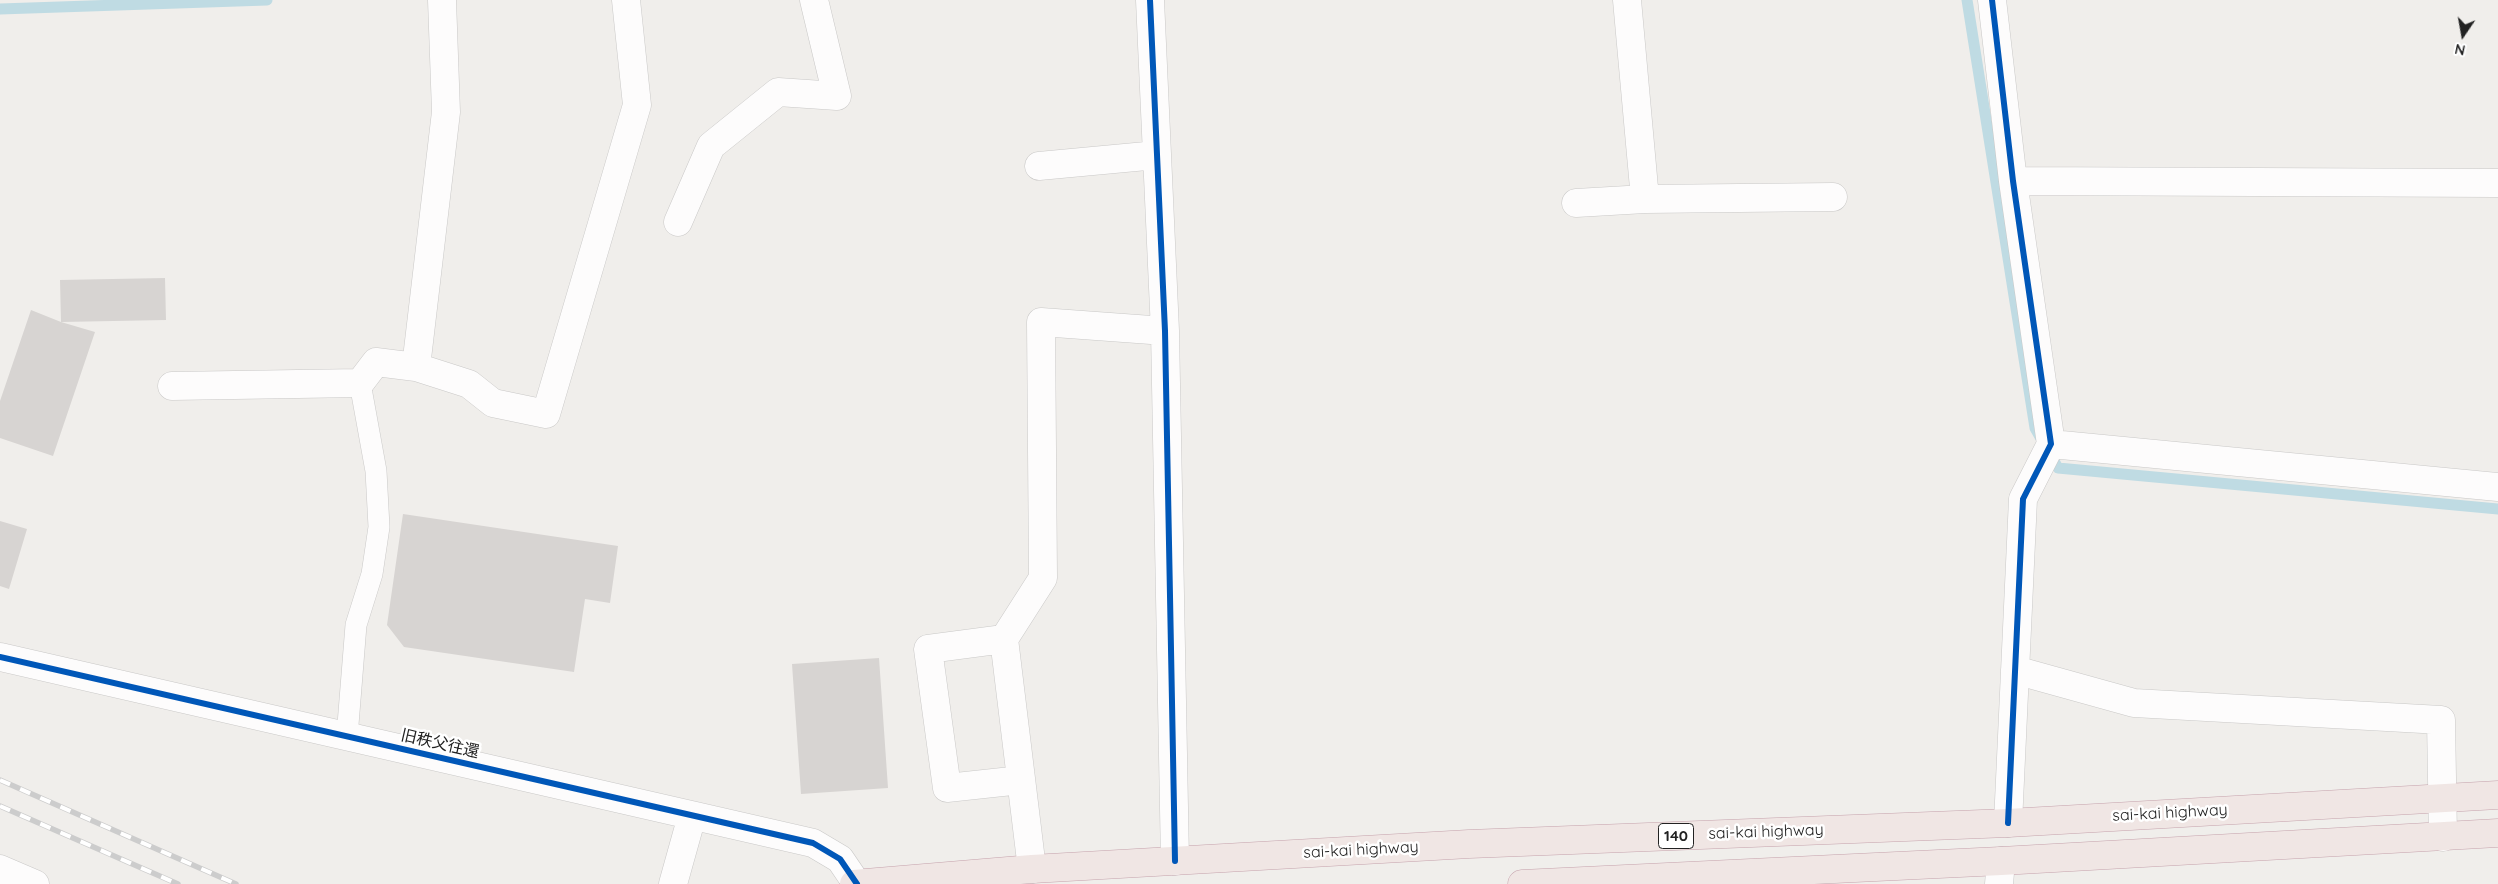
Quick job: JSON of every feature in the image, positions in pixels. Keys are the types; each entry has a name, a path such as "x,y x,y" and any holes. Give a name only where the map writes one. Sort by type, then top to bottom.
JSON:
{"highway":[{"name":"sai-kai highway","path":"856,884 1032,869 1469,844 2008,823 2498,795"},
{"path":"1522,884 2000,872 2498,834"}],"street":[{"path":"416,366 446,112 442,0"},
{"path":"172,386 360,383 376,362 416,366 468,384 493,402 546,414 637,106 626,0"},
{"path":"678,222 711,146 778,92 837,96 814,0"},
{"path":"1150,0 1165,331 1175,861"},
{"path":"1627,0 1645,199"},
{"path":"1992,0 2013,181 2051,444 2023,499 2008,823"},
{"path":"1039,166 1157,155"},
{"path":"2013,181 2498,183"},
{"path":"1576,203 1645,199 1833,197"},
{"path":"1032,869 1004,639 1043,578 1042,322 1165,331"},
{"path":"2051,444 2498,487"},
{"path":"1004,639 928,649 948,788 1021,780"},
{"name":"旧秩父往還","path":"0,657 813,844 840,858 856,884"},
{"path":"2015,670 2134,703 2441,720 2443,837"},
{"path":"673,884 692,816"},
{"path":"0,869 35,884"}],"lane":[{"path":"347,736 356,625 372,574 380,527 376,472 360,383"}],"building":[{"path":"165,278 166,320 61,322 60,280"},
{"path":"31,310 61,322 95,332 53,456 0,438 0,401"},
{"path":"403,514 618,546 610,603 585,599 574,672 404,647 387,625"},
{"path":"0,521 27,529 9,589 0,586"},
{"path":"879,658 888,788 801,794 792,664"}],"waterway":[{"path":"0,9 267,0"},
{"path":"1967,0 2035,428 2058,468 2498,509"}],"railway":[{"path":"0,780 236,884"},
{"path":"0,806 178,884"}],"cycle path":[{"path":"1150,0 1165,331 1175,861"},
{"path":"1992,0 2013,181 2051,444 2023,499 2008,823"},
{"path":"0,657 813,843 840,859 857,884"}]}
